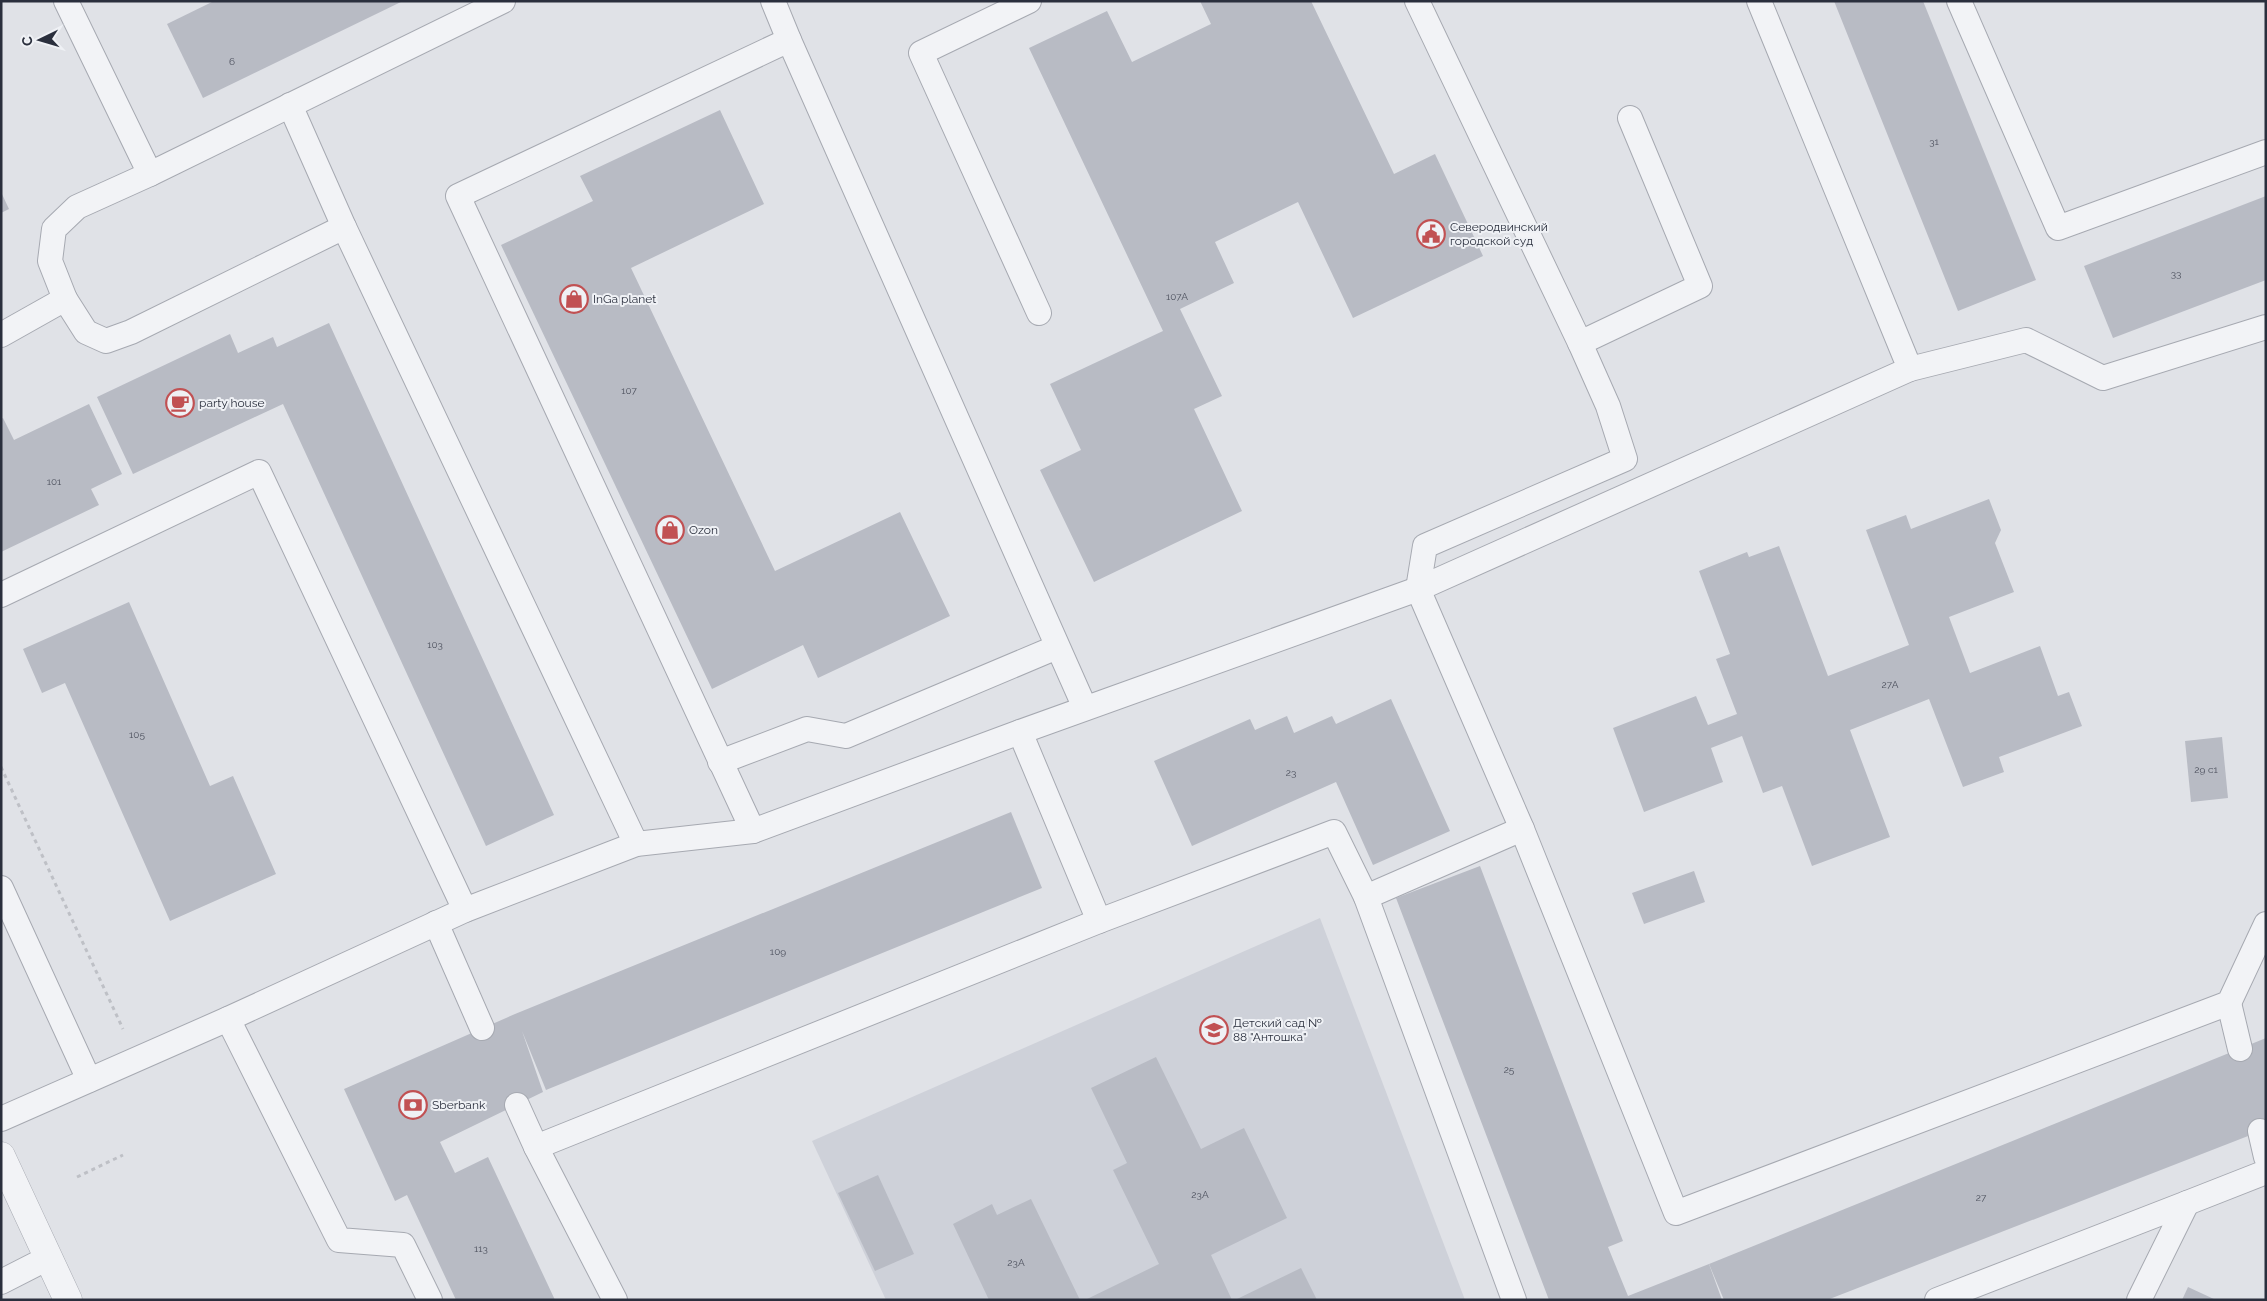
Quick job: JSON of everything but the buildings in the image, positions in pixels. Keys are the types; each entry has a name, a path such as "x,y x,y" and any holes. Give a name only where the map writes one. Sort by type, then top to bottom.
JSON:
{"street":[{"path":"1,1156 68,1300"}],"lane":[{"path":"66,1 150,174"},
{"path":"344,228 131,332 106,341 86,332 65,299 50,261 54,229 77,208 503,1"},
{"path":"773,1 1085,708"},
{"path":"1030,1 921,53 1039,313"},
{"path":"1417,1 1580,343 1608,406 1625,460 1425,546 1418,590 1522,829 1676,1213 2229,1003"},
{"path":"1759,1 1910,369"},
{"path":"1959,1 2058,228 2266,152"},
{"path":"753,830 458,196 789,40"},
{"path":"290,105 344,228 636,844"},
{"path":"1580,343 1700,286 1630,118"},
{"path":"1,335 65,299"},
{"path":"1,1119 228,1019 436,922 636,844 753,830 1085,708 1418,590 1910,369 2026,340 2103,378 2266,327"},
{"path":"1,595 259,472 465,910"},
{"path":"720,762 807,728 846,736 1057,647"},
{"path":"1020,732 1099,921"},
{"path":"1366,897 1522,829"},
{"path":"536,1147 1099,921 1334,832 1366,897 1514,1300"},
{"path":"1,888 89,1080"},
{"path":"436,922 482,1028"},
{"path":"2240,1049 2229,1003 2266,924"},
{"path":"228,1019 339,1240 403,1245 430,1300"},
{"path":"518,1104 536,1147 616,1300"},
{"path":"2260,1131 2266,1157"},
{"path":"1937,1300 2266,1172"},
{"path":"2139,1300 2186,1203"},
{"path":"1,1282 48,1258"}],"path":[{"path":"1,768 137,1059"},
{"path":"77,1176 123,1155"}],"shaded area":[{"name":"Детский сад № 88 \"Антошка\"","path":"1320,918 1465,1300 886,1300 812,1141"}],"place":[{"name":"Северодвинский городской суд","path":"1431,234"},
{"name":"InGa planet","path":"574,299"},
{"name":"party house","path":"180,403"},
{"name":"Ozon","path":"670,530"},
{"name":"Детский сад № 88 \"Антошка\"","path":"1214,1030"},
{"name":"Sberbank","path":"413,1105"}]}
